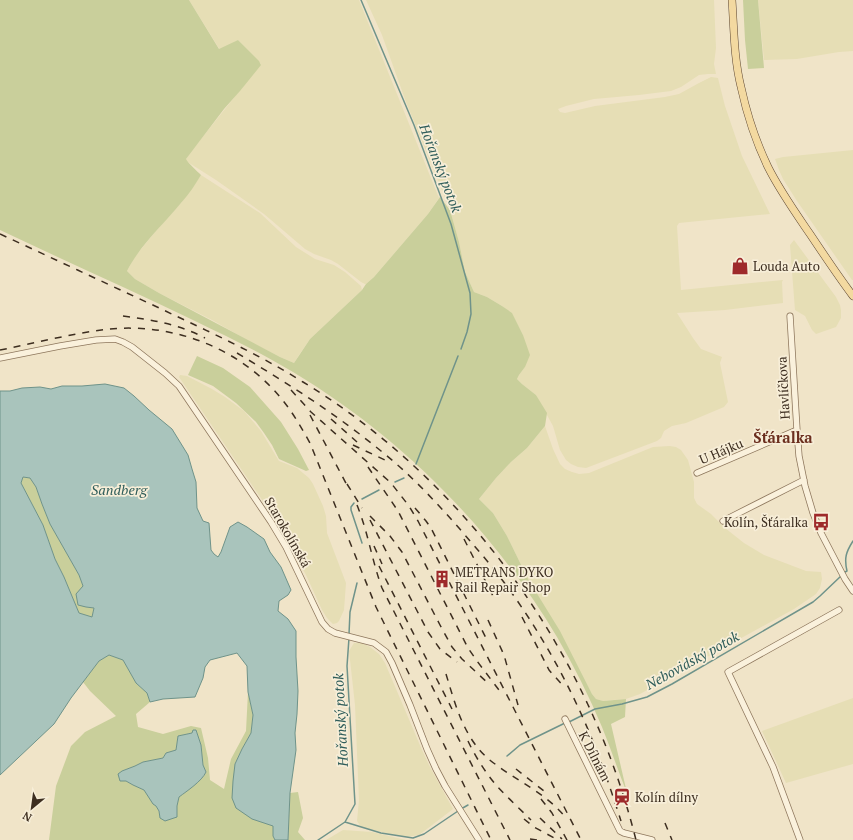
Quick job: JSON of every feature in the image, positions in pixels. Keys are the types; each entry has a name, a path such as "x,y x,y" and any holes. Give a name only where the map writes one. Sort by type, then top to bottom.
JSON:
{"main road":[{"path":"732,0 738,75 756,139 781,191 853,296"}],"street":[{"name":"Havlíčkova","path":"790,316 799,456 804,480 813,513 828,548 853,591"},
{"name":"Starokolínská","path":"0,358 96,340 115,339 132,347 179,386 271,522 286,547 322,622 328,629 335,633 374,643 386,652 410,705 436,769 479,840"},
{"name":"U Hájku","path":"697,473 797,430"},
{"path":"723,521 804,480"},
{"path":"800,840 773,767 728,672 840,610"},
{"name":"K Dílnám","path":"566,722 620,831 652,840"}],"shaded area":[{"path":"189,0 359,0 439,198 428,214 374,277 366,284 361,282 338,264 305,249 264,214 186,161 189,154 261,64 238,40 220,50"},
{"path":"366,0 714,0 716,48 714,64 716,74 699,75 681,87 671,91 594,99 558,109 560,112 565,113 595,106 665,97 679,94 711,77 718,78 725,106 742,156 770,214 679,223 677,226 681,290 783,280 783,303 725,310 677,313 701,349 722,357 720,363 728,402 724,407 686,423 672,426 664,431 661,438 657,441 586,468 578,467 566,460 560,450 553,426 536,395 517,379 525,367 523,335 512,314 487,297 474,292 465,272 459,242 450,210 406,102 382,35"},
{"path":"758,0 853,0 853,51 797,59 764,60"},
{"path":"853,150 852,280 783,179 775,159"},
{"path":"201,175 260,213 296,247 315,259 334,265 345,272 361,286 362,290 310,339 294,363 256,345 212,320 159,293 135,279 127,271 134,258 181,203"},
{"path":"794,240 836,297 840,305 841,318 836,327 816,334 812,330 805,316 795,310 790,245"},
{"path":"180,375 187,376 212,389 244,411 261,431 279,461 297,468 309,478 313,484 323,506 326,516 327,533 346,583 344,610 337,623 333,624 327,618 306,575 275,519 179,377"},
{"path":"545,426 560,464 565,469 579,474 589,473 653,447 676,447 681,450 688,460 694,482 694,498 697,504 711,514 725,528 744,543 764,555 806,571 821,572 822,579 820,588 816,594 794,609 640,694 626,699 603,701 596,699 528,579 507,536 493,513 479,499 496,478 527,448"},
{"path":"354,643 362,643 370,647 379,654 385,663 422,750 453,809 419,835 407,837 390,834 361,827 357,821 359,800 355,705 349,651"},
{"path":"853,698 853,764 786,783 762,731"},
{"path":"343,830 372,832 406,840 326,840"}],"green space":[{"path":"0,0 189,0 219,49 238,40 259,61 261,65 224,109 186,159 201,175 184,200 145,243 127,271 135,279 159,293 280,357 294,363 310,339 374,277 428,214 440,197 450,210 459,242 465,272 474,292 487,297 512,313 523,335 530,355 525,367 517,379 536,395 547,413 545,426 527,448 496,478 479,499 493,513 507,536 528,579 560,631 592,694 596,699 603,701 626,699 625,717 611,724 627,793 602,727 587,693 557,637 531,597 504,559 473,522 441,488 407,456 371,426 333,398 269,358 171,309 0,230"},
{"path":"743,0 758,0 764,68 748,69"},
{"path":"197,356 223,368 250,387 281,422 309,470 306,471 279,459 272,445 256,422 236,403 213,386 188,375"},
{"path":"23,477 30,478 36,487 50,524 79,575 83,586 86,607 94,608 92,617 79,613 55,559 43,525 21,483"},
{"path":"109,655 123,660 136,683 147,693 150,702 136,714 138,727 163,734 191,726 201,728 208,758 210,780 224,789 231,759 246,731 248,692 253,715 251,733 235,764 273,826 273,836 275,840 49,840 56,786 71,746 85,732 116,716 90,691 83,682 99,661","holes":["196,731 201,745 203,765 206,772 198,782 179,797 176,817 160,818 159,811 144,790 126,781 122,771 143,762 163,758 166,753 176,750 178,736"]},
{"path":"298,792 303,818 298,832 305,840 288,840 290,793"}],"water":[{"name":"Sandberg","path":"105,384 124,388 172,429 188,455 196,482 197,508 203,521 209,523 211,550 214,554 218,557 230,527 238,522 264,539 270,552 281,567 291,590 288,595 279,601 278,611 288,619 296,631 298,691 295,733 296,750 290,793 288,840 275,840 273,836 273,826 252,819 236,808 232,798 235,764 251,733 253,715 248,692 247,666 237,653 210,660 205,667 203,678 195,697 163,699 150,702 147,693 136,683 123,660 109,655 99,661 71,698 54,724 0,775 0,391 10,391 22,388 40,387 51,389 62,386","holes":["23,477 30,478 36,487 50,524 79,575 83,586 76,594 78,605 94,608 92,617 79,613 55,559 43,525 21,483"]},
{"path":"193,730 196,730 201,745 203,765 206,772 198,782 179,797 177,817 165,821 160,818 159,811 144,790 126,781 120,781 118,774 143,762 163,758 166,753 176,750 178,736 192,733"}],"waterway":[{"name":"Hořanský potok","path":"361,0 414,125 451,224 470,293 471,314 461,349"},
{"name":"Hořanský potok","path":"416,464 458,356"},
{"name":"Hořanský potok","path":"395,482 404,478"},
{"name":"Hořanský potok","path":"362,499 379,490"},
{"name":"Hořanský potok","path":"354,503 351,510 362,543"},
{"name":"Nebovidský potok","path":"843,573 847,571 846,555 853,541"},
{"name":"Nebovidský potok","path":"569,722 595,709 647,697 672,684 813,602 841,576"},
{"name":"Hořanský potok","path":"349,634 350,612 357,583"},
{"name":"Hořanský potok","path":"318,840 345,822 355,804 347,666 349,638"},
{"name":"Nebovidský potok","path":"507,756 520,745 565,723"},
{"name":"Nebovidský potok","path":"461,809 468,805"},
{"name":"Nebovidský potok","path":"345,822 381,833 413,838 424,834 458,811"}],"railway":[{"path":"0,234 155,306 248,351 285,371 363,423 418,470 468,522 514,578 553,639 587,703 615,770 636,840"},
{"path":"123,316 175,326 205,338"},
{"path":"0,350 110,329 134,328 158,330 204,342 225,352 264,380 280,397 300,425 310,443 376,607 491,840"},
{"path":"237,353 293,387 364,437 392,460 441,508 492,567 529,618 563,677 592,739 621,821"},
{"path":"291,390 311,412 391,483 409,506 581,840"},
{"path":"310,415 349,489"},
{"path":"331,419 357,442"},
{"path":"353,445 387,461"},
{"path":"368,467 398,511 468,648 502,694"},
{"path":"347,484 362,508"},
{"path":"357,505 382,588 510,840"},
{"path":"415,508 431,528 487,640"},
{"path":"370,516 390,536 402,552 452,647 462,659 490,685"},
{"path":"370,520 428,632 440,649 457,662"},
{"path":"464,539 494,598"},
{"path":"374,546 382,564"},
{"path":"379,566 452,709"},
{"path":"522,617 549,670 565,688"},
{"path":"488,620 504,655 518,705"},
{"path":"446,674 463,724 476,746 504,771 542,795 566,818"},
{"path":"468,741 480,764 492,780 531,820"},
{"path":"516,769 544,791"},
{"path":"541,799 552,813 567,840"},
{"path":"540,818 562,839"},
{"path":"524,819 534,827 558,840"},
{"path":"665,823 672,840"},
{"path":"530,839 537,840"}],"place":[{"name":"Louda Auto","path":"740,266"},
{"name":"Kolín, Šťáralka","path":"821,522"},
{"name":"METRANS DYKO Rail Repair Shop","path":"442,579"},
{"name":"Kolín dílny","path":"622,797"}],"district":[{"name":"Šťáralka","path":"783,437"}]}
